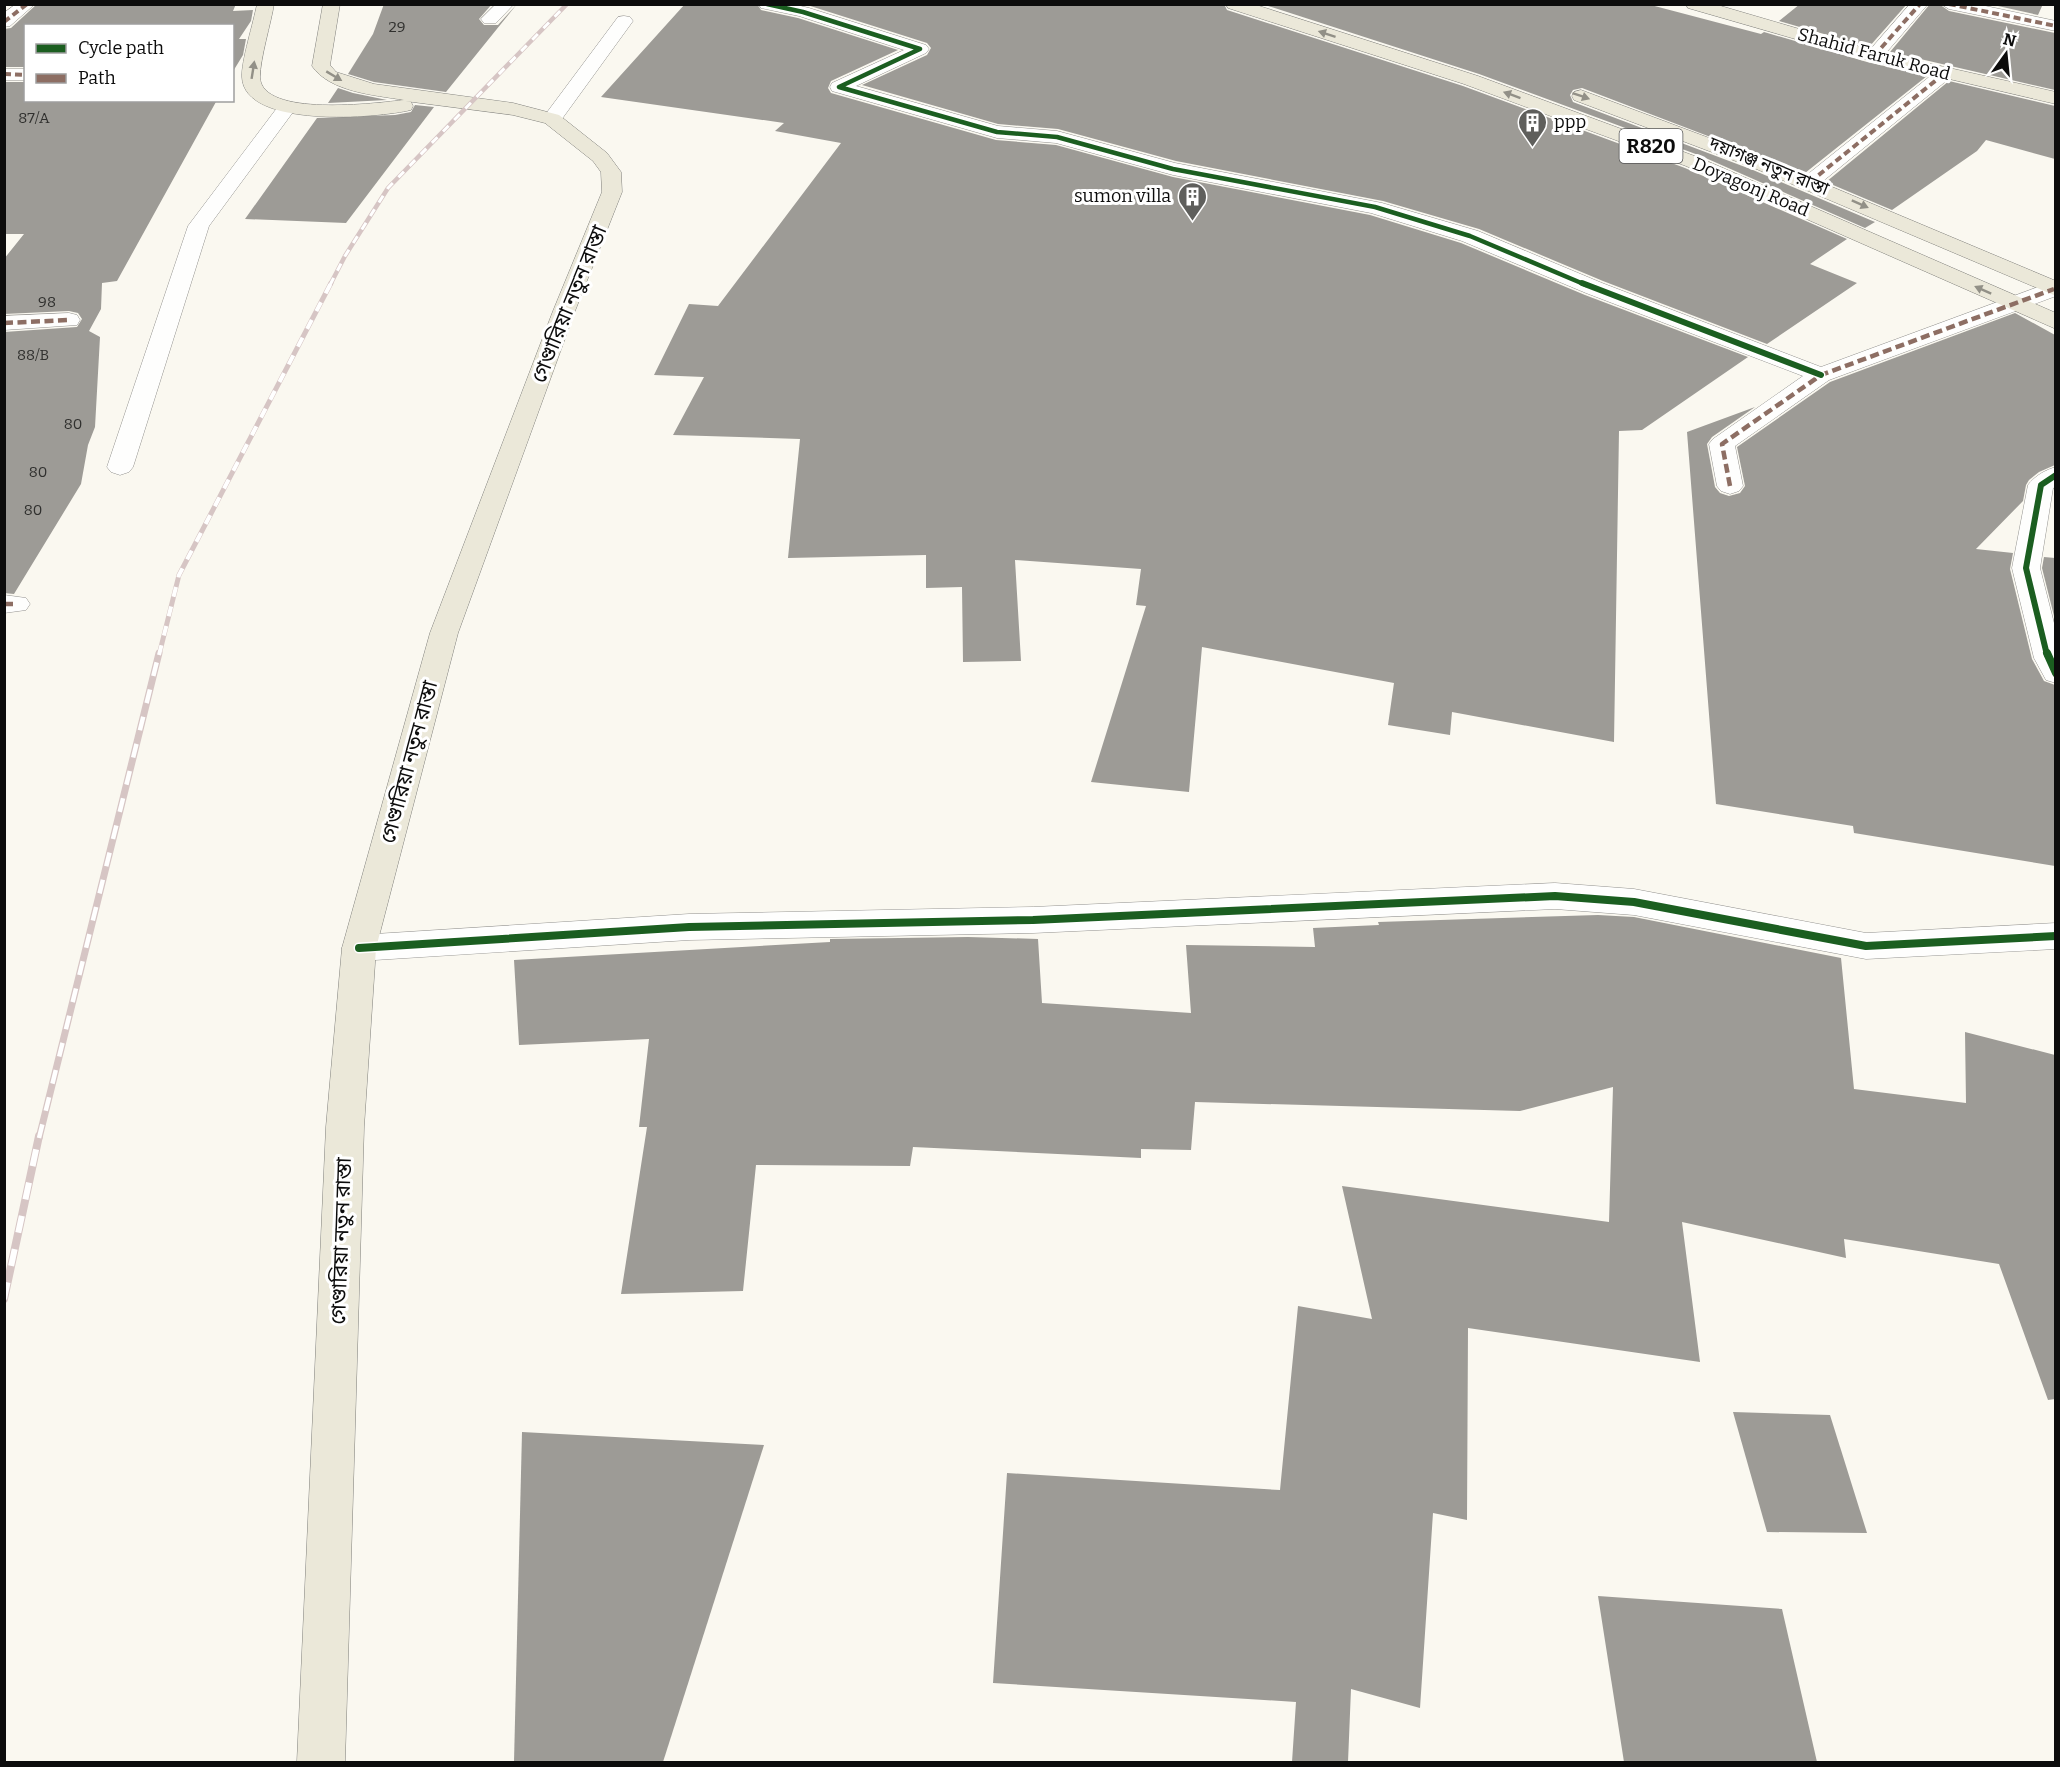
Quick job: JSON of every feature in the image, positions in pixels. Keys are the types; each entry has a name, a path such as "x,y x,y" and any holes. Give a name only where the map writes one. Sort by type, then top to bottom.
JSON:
{"main road":[{"path":"266,4 254,63 252,86 267,100 286,108 332,111 390,108 441,100"},
{"name":"গেণ্ডারিয়া নতুন রাস্তা","path":"321,1762 345,1127 359,948 444,633 564,311 612,192 611,172 600,157 552,119 513,109 371,89 330,76 321,66 332,4"},
{"name":"Doyagonj Road","path":"1234,4 1471,80 1598,125 1704,167 2055,322"},
{"name":"Shahid Faruk Road","path":"1694,4 1875,56 2055,98"},
{"name":"দয়াগঞ্জ নতুন রাস্তা","path":"1566,90 1677,129 1810,182 2055,289"},
{"path":"1953,276 1983,258"}],"street":[{"path":"4,22 27,4"},
{"path":"490,19 506,4"},
{"path":"767,4 803,12 920,49 839,87 997,132 1057,137 1173,169 1375,207 1470,236 1594,288 1821,375"},
{"path":"1875,56 1920,4"},
{"path":"1949,4 2055,26"},
{"path":"552,119 624,21"},
{"path":"4,74 24,75"},
{"path":"1810,182 1945,74"},
{"path":"120,467 199,226 286,108"},
{"path":"1730,486 1722,444 1821,375 2055,289"},
{"path":"4,323 69,320"},
{"path":"2055,475 2041,484 2026,568 2048,658 2055,674"},
{"path":"359,948 689,927 1033,920 1555,896 1634,902 1866,946 2055,936"}],"building":[{"path":"37,4 236,4 233,11 253,10 251,21 239,39 246,39 243,55 234,70 234,24 24,24 24,67 4,67 4,29 11,28"},
{"path":"384,4 492,4 479,19 484,25 498,25 517,4 446,92 374,82 348,74 373,34"},
{"path":"685,4 757,4 761,10 798,18 898,50 831,81 828,88 831,93 996,140 1056,145 1173,177 1370,215 1461,243 1585,295 1748,357 1642,430 1619,431 1614,742 1452,712 1450,735 1388,725 1394,683 1202,647 1189,792 1091,782 1146,606 1136,605 1141,569 1015,560 1021,661 963,662 962,587 926,588 926,555 788,558 800,439 673,435 704,377 654,375 689,304 718,306 841,143 775,131 784,123 601,97"},
{"path":"804,4 1224,4 1227,10 1463,86 1685,168 1847,239 1810,264 1857,283 1767,344 1603,281 1479,229 1383,201 1176,161 1058,129 998,124 862,85 927,55 931,48 927,43"},
{"path":"1262,4 1647,4 1761,34 1764,32 1867,62 1927,76 1805,173 1582,88 1573,90 1570,95 1573,102 1753,170 1875,222 1865,228 1701,156 1479,74"},
{"path":"1800,4 1907,4 1869,47 1779,21"},
{"path":"1930,4 1939,4 1949,11 2055,33 2055,90 1890,52"},
{"path":"1989,4 2043,4 2038,15"},
{"path":"1949,81 2055,106 2055,159 1986,140 1977,151 1892,210 1826,182"},
{"path":"4,82 24,82 24,102 216,102 117,281 102,283 101,309 89,331 100,337 95,427 88,445 81,484 14,594 4,593 4,332 77,327 82,319 78,313 69,311 4,314 4,259 24,234 4,234"},
{"path":"338,88 353,93 387,100 328,103"},
{"path":"415,105 434,107 346,223 245,219 317,118 395,115 411,112"},
{"path":"2015,313 2055,335 2055,465 2039,472 2029,480 2023,501 1976,549 2013,553 2010,569 2032,659 2044,681 2055,685 2055,866 1854,833 1853,826 1716,804 1687,432 1755,407 1712,437 1707,444 1715,487 1720,493 1729,496 1740,493 1745,486 1737,447 1830,382"},
{"path":"2044,557 2055,558 2055,620 2042,568"},
{"path":"1598,915 1634,917 1841,958 1854,1089 1966,1103 1965,1032 2055,1055 2055,1399 2048,1400 1999,1264 1844,1239 1846,1258 1682,1222 1700,1362 1468,1328 1467,1520 1433,1513 1420,1708 1351,1689 1348,1762 1292,1762 1296,1702 993,1683 1007,1473 1280,1490 1298,1306 1372,1319 1342,1186 1609,1222 1613,1087 1520,1111 1195,1102 1191,1150 1141,1149 1141,1158 913,1147 910,1166 756,1165 743,1291 621,1294 647,1127 639,1127 649,1039 519,1045 514,960 830,942 830,939 968,937 1038,939 1042,1003 1191,1013 1186,945 1315,947 1313,928 1379,925 1378,922"},
{"path":"1733,1412 1830,1415 1867,1533 1767,1532"},
{"path":"522,1432 764,1445 663,1762 514,1762"},
{"path":"1598,1596 1782,1609 1817,1762 1624,1762"}],"railway":[{"path":"330,285 345,256 388,188 567,4"},
{"path":"159,655 179,575 331,283"},
{"path":"39,1138 159,653"},
{"path":"4,1299 39,1136"}],"marked path":[{"path":"4,22 27,4"},
{"path":"1874,56 1920,4"},
{"path":"1949,4 2056,26"},
{"path":"1810,182 1945,73"},
{"path":"4,74 24,75"},
{"path":"1730,486 1722,444 1821,375 2054,289"},
{"path":"4,323 69,320"},
{"path":"4,604 16,604"}],"cycle path":[{"path":"767,4 803,12 920,49 839,87 997,132 1057,137 1173,169 1375,207 1470,236 1594,288 1821,375"},
{"path":"2056,475 2041,485 2026,568 2048,658 2056,673"},
{"path":"359,948 689,927 1033,920 1555,896 1634,902 1866,946 2056,936"}],"place":[{"name":"ppp","path":"1533,148"},
{"name":"sumon villa","path":"1192,222"}]}
